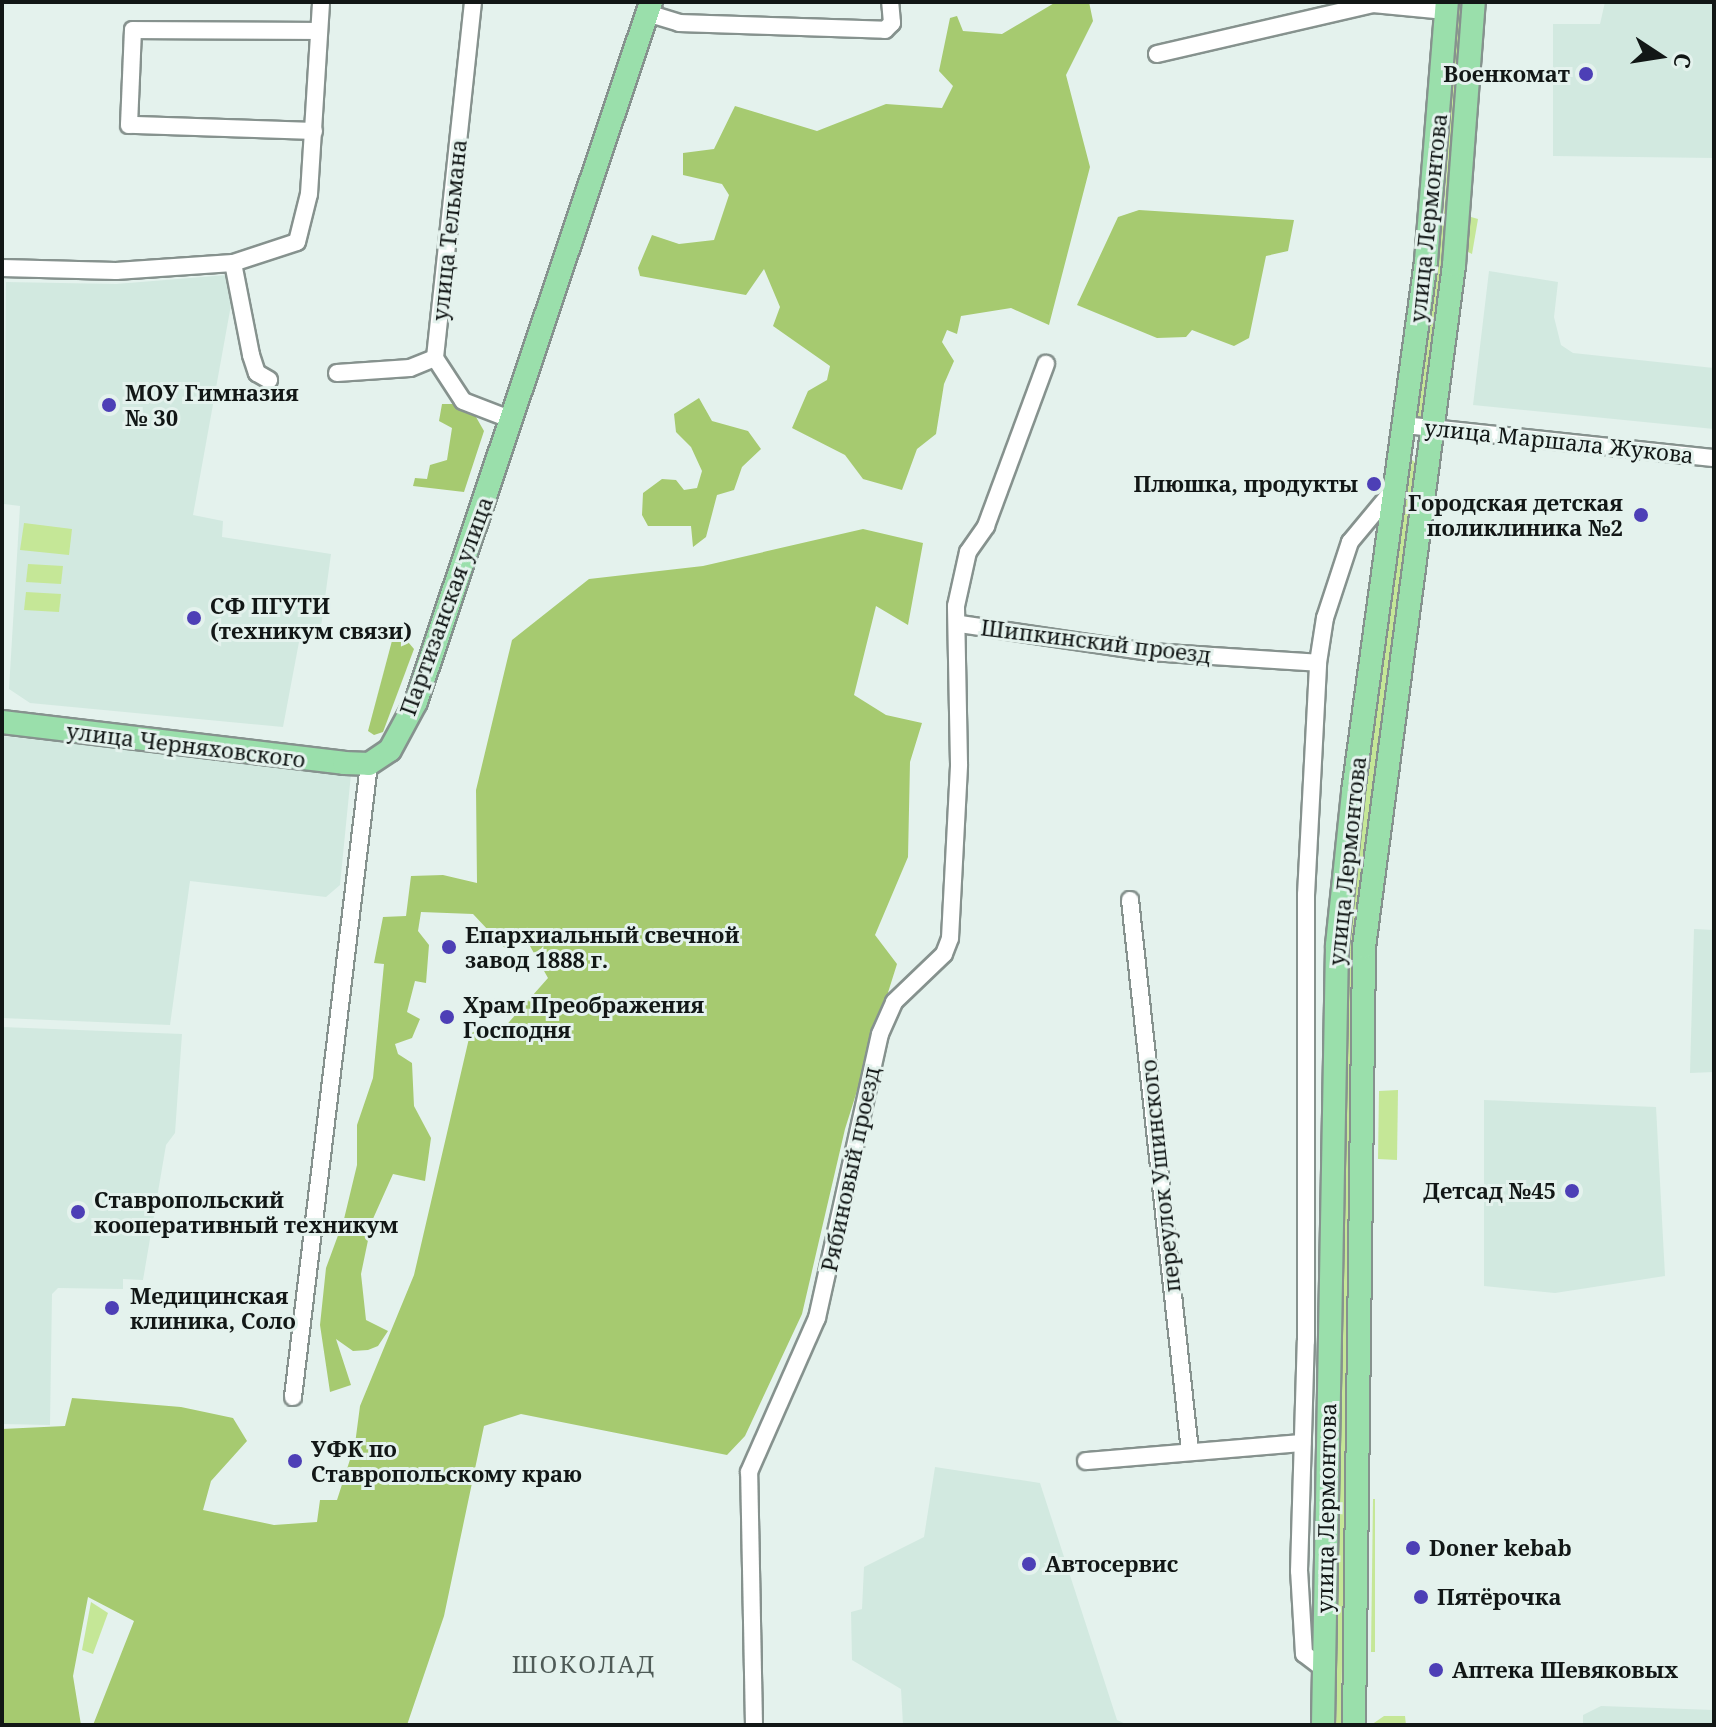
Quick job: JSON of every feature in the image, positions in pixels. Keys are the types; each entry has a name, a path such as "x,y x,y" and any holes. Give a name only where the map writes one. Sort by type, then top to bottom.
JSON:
{"main road":[{"name":"улица Лермонтова","path":"1354,1725 1364,947 1460,209 1474,2"},
{"name":"улица Лермонтова","path":"1323,1725 1337,945 1432,210 1446,6"},
{"name":"Партизанская улица","path":"369,764 390,750 416,702 649,7"},
{"name":"улица Черняховского","path":"2,722 369,764"}],"street":[{"path":"2,268 116,271 233,263 297,242 309,194 321,2"},
{"name":"улица Тельмана","path":"435,358 473,2"},
{"name":"Партизанская улица","path":"649,7 679,23 885,30 892,23 890,2"},
{"path":"1157,54 1373,4 1446,6"},
{"path":"314,131 129,125 133,30 318,31"},
{"path":"233,263 251,355 257,373 269,380"},
{"path":"337,373 410,368 435,358 463,401 510,419"},
{"name":"Шипкинский проезд","path":"1046,364 986,526 968,552 956,606 960,624 1150,652 1318,663"},
{"name":"улица Маршала Жукова","path":"1404,425 1714,458"},
{"path":"1324,1669 1304,1654 1301,1637 1306,895 1318,663 1325,618 1350,542 1395,488"},
{"name":"Рябиновый проезд","path":"754,1725 749,1472 817,1318 880,1034 894,1002 944,954 950,938 960,624"},
{"path":"293,1397 369,764"},
{"name":"переулок Ушинского","path":"1130,900 1190,1451"},
{"path":"1086,1461 1302,1443"}],"shaded area":[{"path":"1605,2 1714,2 1714,158 1553,156 1553,24 1600,24"},
{"path":"1489,271 1558,282 1554,317 1561,345 1573,353 1714,368 1714,429 1473,405"},
{"path":"227,275 231,305 193,515 223,521 222,537 331,554 321,627 302,626 283,727 30,703 9,689 20,506 4,504 6,282 116,284"},
{"path":"2,736 351,774 340,885 326,897 190,881 170,1025 2,1018"},
{"path":"1694,929 1714,930 1714,1072 1690,1073"},
{"name":"Ставропольский кооперативный техникум","path":"2,1027 182,1034 175,1133 166,1145 143,1280 123,1279 123,1289 58,1288 52,1294 50,1425 2,1424"},
{"name":"Детсад №45","path":"1484,1100 1656,1107 1665,1276 1555,1293 1484,1286"},
{"path":"935,1467 1040,1483 1117,1720 1128,1725 903,1725 901,1689 852,1660 851,1612 862,1609 864,1567 924,1537"},
{"path":"1601,1706 1714,1710 1714,1725 1583,1725 1583,1715"}],"green space":[{"path":"1056,2 1089,2 1093,21 1066,75 1090,167 1049,325 1011,308 961,316 957,334 947,330 942,342 954,361 944,384 936,434 917,449 902,490 863,479 845,455 792,428 808,391 827,380 830,366 773,326 780,307 764,269 746,295 640,276 638,268 652,235 679,244 714,240 729,195 722,184 683,175 683,153 714,149 735,106 817,131 886,104 942,108 953,86 939,71 950,18 957,16 963,31 1002,34"},
{"path":"1458,2 1463,2 1449,211 1421,417 1416,419 1444,211"},
{"path":"1139,210 1294,220 1288,251 1266,256 1249,338 1234,346 1192,330 1186,337 1157,338 1077,305 1118,217"},
{"path":"1471,217 1478,219 1472,254 1466,251"},
{"path":"699,398 712,421 748,431 761,449 742,467 734,490 717,495 706,537 693,547 691,526 648,526 642,515 643,493 662,479 676,480 684,490 697,488 702,471 691,447 676,432 674,414"},
{"path":"442,404 461,404 472,410 484,431 464,492 413,486 415,478 427,479 430,465 447,460 452,428 439,421"},
{"path":"1412,460 1415,462 1354,946 1341,1725 1336,1725 1348,945 1364,793"},
{"path":"24,523 72,529 69,555 20,550"},
{"path":"863,529 923,543 908,625 876,606 854,695 886,715 922,723 910,762 908,857 875,935 897,964 845,1129 802,1314 745,1436 727,1455 521,1414 484,1426 444,1616 407,1725 93,1725 134,1621 88,1597 73,1676 81,1725 2,1725 2,1429 65,1426 72,1398 181,1407 233,1418 247,1441 211,1481 203,1510 274,1525 317,1522 320,1500 337,1500 355,1444 360,1406 414,1275 470,1034 480,1028 502,1030 548,978 526,939 505,948 473,914 421,912 418,931 429,945 426,983 415,981 407,1012 420,1019 412,1038 395,1044 398,1054 412,1063 414,1106 431,1138 425,1181 393,1174 372,1221 361,1274 366,1320 388,1331 378,1346 368,1350 353,1351 336,1339 351,1385 330,1392 320,1325 326,1268 344,1219 357,1165 357,1125 373,1078 384,964 374,963 383,917 406,916 411,876 443,875 477,883 476,790 512,640 589,579 703,566"},
{"path":"28,564 63,566 61,584 26,582"},
{"path":"26,592 61,594 59,612 24,610"},
{"path":"403,636 414,649 383,732 374,735 368,731 393,637"},
{"path":"1398,1090 1397,1160 1378,1159 1379,1091"},
{"path":"1373,1499 1375,1652 1371,1652"},
{"path":"91,1602 108,1613 93,1654 82,1650"},
{"path":"1384,1716 1405,1716 1406,1725 1371,1725"}],"place":[{"name":"Военкомат","path":"1586,74"},
{"name":"МОУ Гимназия № 30","path":"109,405"},
{"name":"Плюшка, продукты","path":"1374,484"},
{"name":"Городская детская поликлиника №2","path":"1641,515"},
{"name":"СФ ПГУТИ (техникум связи)","path":"194,618"},
{"name":"Епархиальный свечной завод 1888 г.","path":"449,947"},
{"name":"Храм Преображения Господня","path":"447,1017"},
{"name":"Детсад №45","path":"1572,1191"},
{"name":"Ставропольский кооперативный техникум","path":"78,1212"},
{"name":"Медицинская клиника, Соло","path":"112,1308"},
{"name":"УФК по Ставропольскому краю","path":"295,1461"},
{"name":"Doner kebab","path":"1413,1548"},
{"name":"Автосервис","path":"1029,1564"},
{"name":"Пятёрочка","path":"1421,1597"},
{"name":"Аптека Шевяковых","path":"1436,1670"}],"district":[{"name":"ШОКОЛАД","path":"584,1664"}]}
